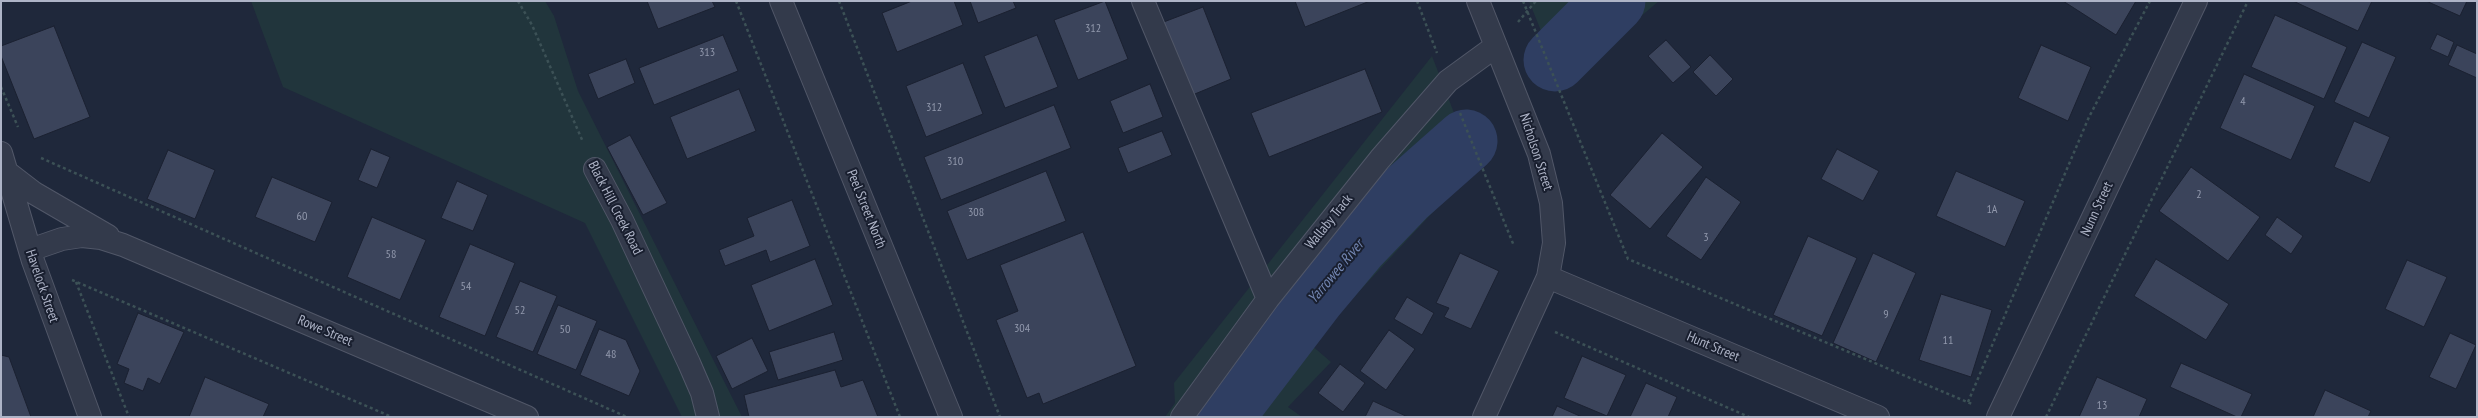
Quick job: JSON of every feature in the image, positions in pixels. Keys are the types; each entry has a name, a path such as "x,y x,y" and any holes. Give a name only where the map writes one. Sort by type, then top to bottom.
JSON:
{"street":[{"name":"Peel Street North","path":"781,1 951,417"},
{"path":"1144,1 1268,299"},
{"name":"Nicholson Street","path":"1478,1 1539,154 1551,203 1554,243 1548,277 1484,417"},
{"name":"Nunn Street","path":"1998,417 2196,1"},
{"name":"Wallaby Track","path":"1182,417 1268,299 1380,159 1448,82 1500,56"},
{"name":"Havelock Street","path":"1,153 30,250 90,417"},
{"name":"Black Hill Creek Road","path":"595,169 622,220 689,363 702,393 708,417"},
{"name":"Rowe Street","path":"8,173 34,193 123,245"},
{"name":"Rowe Street","path":"30,250 62,239 82,236 101,238 123,245 527,417"},
{"name":"Hunt Street","path":"1548,277 1878,417"}],"path":[{"name":"Black Hill Creek Road","path":"518,1 532,25 595,169"},
{"path":"736,1 900,417"},
{"path":"839,1 1000,417"},
{"path":"1523,1 1628,259 1968,402 2089,117 2150,1"},
{"path":"2046,417 2248,1"},
{"path":"1,87 18,130"},
{"path":"1458,108 1481,161 1514,246"},
{"path":"37,156 627,417"},
{"path":"129,417 76,281 392,417"},
{"path":"1528,320 1749,417"}],"shaded area":[{"path":"251,1 545,1 554,16 578,91 742,417 682,417 585,223 283,87"},
{"path":"1529,1 1659,1 1562,83"},
{"path":"1432,56 1475,167 1310,344 1331,362 1288,407 1302,417 1165,417 1175,403 1174,383"}],"building":[{"path":"647,1 712,1 715,7 658,29"},
{"path":"912,1 954,1 963,25 897,52 882,13"},
{"path":"970,1 1013,1 1016,8 978,23"},
{"path":"1105,1 1128,59 1078,80 1054,20"},
{"path":"1295,1 1370,1 1305,27"},
{"path":"2063,1 2136,1 2116,35"},
{"path":"2293,1 2372,1 2358,31"},
{"path":"2426,1 2467,1 2460,16"},
{"path":"1203,7 1231,79 1190,96 1161,23"},
{"path":"2275,15 2347,47 2324,99 2251,67"},
{"path":"54,26 90,117 34,139 1,56 1,46"},
{"path":"2437,34 2454,42 2448,57 2430,49"},
{"path":"723,35 738,71 654,105 639,68"},
{"path":"1037,35 1058,87 1005,108 984,56"},
{"path":"1666,40 1691,67 1673,83 1648,56"},
{"path":"2362,42 2396,57 2369,118 2334,102"},
{"path":"2041,45 2091,67 2068,121 2018,98"},
{"path":"2457,45 2477,54 2477,78 2448,65"},
{"path":"1710,55 1733,79 1716,96 1693,72"},
{"path":"626,59 635,83 598,99 588,74"},
{"path":"963,63 983,114 926,137 906,86"},
{"path":"1365,69 1382,112 1269,157 1251,113"},
{"path":"2244,74 2315,106 2291,160 2220,128"},
{"path":"1150,84 1163,117 1123,133 1110,101"},
{"path":"739,89 756,131 687,159 670,117"},
{"path":"1054,105 1071,148 941,200 924,157"},
{"path":"2354,121 2390,137 2370,183 2334,167"},
{"path":"1162,131 1172,155 1128,173 1118,148"},
{"path":"1662,133 1703,167 1650,229 1610,195"},
{"path":"630,135 667,203 643,215 607,147"},
{"path":"371,149 390,157 377,188 358,180"},
{"path":"1837,149 1879,171 1863,201 1821,179"},
{"path":"168,150 215,170 195,219 147,199"},
{"path":"2191,167 2260,217 2228,261 2159,211"},
{"path":"1046,171 1066,221 967,260 947,211"},
{"path":"1956,171 2025,201 2005,247 1936,216"},
{"path":"272,177 332,202 315,242 255,217"},
{"path":"1706,177 1741,202 1701,260 1666,236"},
{"path":"457,181 488,195 473,231 441,218"},
{"path":"792,200 810,246 770,262 766,250 725,266 719,250 754,236 747,218"},
{"path":"372,217 426,240 400,300 347,277"},
{"path":"2277,217 2303,236 2291,254 2265,235"},
{"path":"1083,232 1136,366 1043,404 1039,393 1027,398 996,320 1018,311 1000,265"},
{"path":"1808,236 1857,258 1822,336 1773,315"},
{"path":"470,244 515,263 485,336 439,317"},
{"path":"1460,253 1499,271 1471,329 1444,317 1449,308 1436,303"},
{"path":"1873,253 1916,273 1876,362 1833,343"},
{"path":"815,259 833,305 769,331 751,285"},
{"path":"2156,259 2229,304 2206,340 2134,296"},
{"path":"2407,260 2447,277 2424,327 2385,309"},
{"path":"520,281 557,296 533,352 496,337"},
{"path":"1941,294 1992,310 1971,377 1919,360"},
{"path":"1407,297 1434,313 1422,335 1394,319"},
{"path":"558,305 597,321 576,370 537,354"},
{"path":"138,313 184,332 160,384 148,378 143,391 124,383 129,369 117,364"},
{"path":"599,329 626,340 640,371 629,396 580,375"},
{"path":"1389,330 1415,349 1386,390 1360,371"},
{"path":"834,332 843,360 778,380 769,352"},
{"path":"2450,333 2476,345 2456,389 2429,377"},
{"path":"752,338 768,371 732,389 716,356"},
{"path":"1,355 9,357 31,417 1,417"},
{"path":"1582,356 1626,375 1607,416 1564,398"},
{"path":"2181,363 2252,394 2241,417 2237,417 2170,387"},
{"path":"1340,364 1365,383 1343,412 1318,393"},
{"path":"835,370 841,387 863,380 878,417 749,417 744,395"},
{"path":"205,377 269,404 263,417 189,417"},
{"path":"2097,377 2147,399 2139,417 2079,417"},
{"path":"1646,383 1677,397 1668,417 1630,417"},
{"path":"2325,390 2371,411 2368,417 2313,417"},
{"path":"1373,401 1408,417 1365,417"},
{"path":"1557,406 1582,417 1552,417"}],"waterway":[{"name":"Yarrowee River","path":"1555,60 1614,1"},
{"name":"Yarrowee River","path":"1222,417 1315,295 1357,245 1405,195 1466,141"}]}
